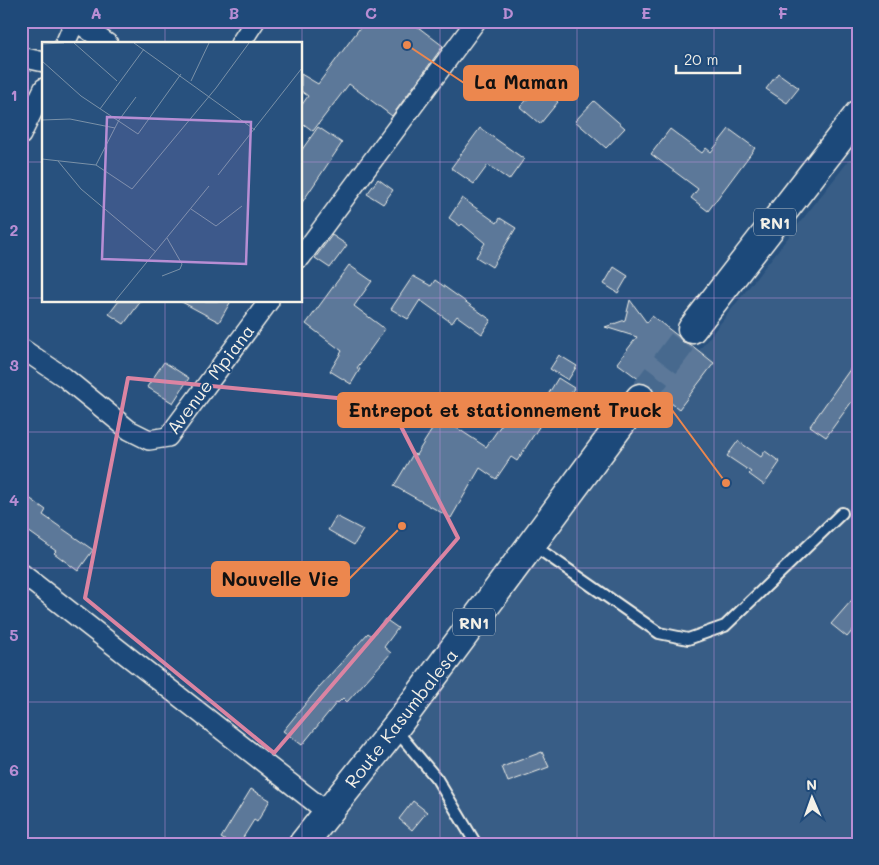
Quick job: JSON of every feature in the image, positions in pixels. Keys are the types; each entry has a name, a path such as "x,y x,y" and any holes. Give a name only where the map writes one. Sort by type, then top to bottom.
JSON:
{"highway":[{"name":"RN1","path":"692,329 858,115"},
{"name":"Route Kasumbalesa","path":"303,844 395,728 640,398"}],"street":[{"path":"66,42 76,21 105,42"},
{"path":"241,42 255,21"},
{"path":"302,256 476,21"},
{"path":"21,57 42,62"},
{"path":"21,135 42,92"},
{"name":"Avenue Mpiana","path":"21,348 64,377 130,430 150,440 168,438 268,302"},
{"path":"21,573 327,812"}],"lane":[{"path":"532,544 659,633 688,639 725,626 842,513"},
{"path":"395,728 438,779 476,844"}],"highlighted area":[{"path":"128,378 389,403 458,538 274,753 85,598"}],"shaded area":[{"path":"858,149 858,844 314,844 331,816"}],"building":[{"path":"365,21 410,21 443,46 392,116 349,84 313,131 302,123 302,105 308,96 302,92 302,75 318,84"},
{"path":"778,73 799,88 787,103 766,89"},
{"path":"540,86 558,102 540,124 520,107"},
{"path":"594,101 625,128 606,148 575,121"},
{"path":"318,127 342,143 302,203 302,150"},
{"path":"480,128 524,159 509,180 488,165 474,184 451,168"},
{"path":"670,129 702,153 706,148 711,152 729,129 755,148 708,211 691,198 698,189 651,154"},
{"path":"378,179 393,190 383,204 367,194"},
{"path":"462,198 497,223 500,218 516,228 492,267 476,257 485,243 462,224 460,226 449,218"},
{"path":"332,235 347,245 330,268 315,258"},
{"path":"349,265 372,281 354,306 385,329 357,368 360,369 351,384 330,371 342,351 306,324"},
{"path":"614,267 628,276 618,293 604,284"},
{"path":"413,276 431,286 435,280 491,320 482,334 457,316 452,323 420,300 408,319 391,309"},
{"path":"630,300 647,323 652,316 683,342 690,344 714,363 679,409 617,363 637,337 605,327 625,320"},
{"path":"118,302 140,302 124,324 109,314"},
{"path":"182,302 230,302 219,322"},
{"path":"559,355 577,366 568,380 550,369"},
{"path":"858,358 858,393 826,437 810,426"},
{"path":"164,362 189,378 173,403 147,387"},
{"path":"558,378 574,388 566,403 563,401 560,407 546,398"},
{"path":"519,399 546,416 517,461 511,457 496,479 480,468 451,518 394,486 413,454 416,455 440,417 486,447"},
{"path":"738,441 761,457 765,451 780,462 764,485 749,474 751,472 727,456"},
{"path":"21,492 46,510 43,515 93,550 78,571 54,553 56,551 21,526"},
{"path":"336,516 363,530 354,545 328,530"},
{"path":"858,593 858,624 847,637 831,624"},
{"path":"385,619 398,628 384,647 391,653 347,702 343,698 337,702 302,745 283,731 320,686 368,633 372,636"},
{"path":"542,752 549,767 508,782 502,767"},
{"path":"251,789 270,800 257,822 254,820 239,844 231,844 221,838"},
{"path":"413,801 427,812 412,830 399,819"}],"tunnel":[{"path":"640,398 692,329"}],"place":[{"name":"La Maman","path":"407,45"},
{"name":"Entrepot et stationnement Truck","path":"726,483"},
{"name":"Nouvelle Vie","path":"402,526"}]}
